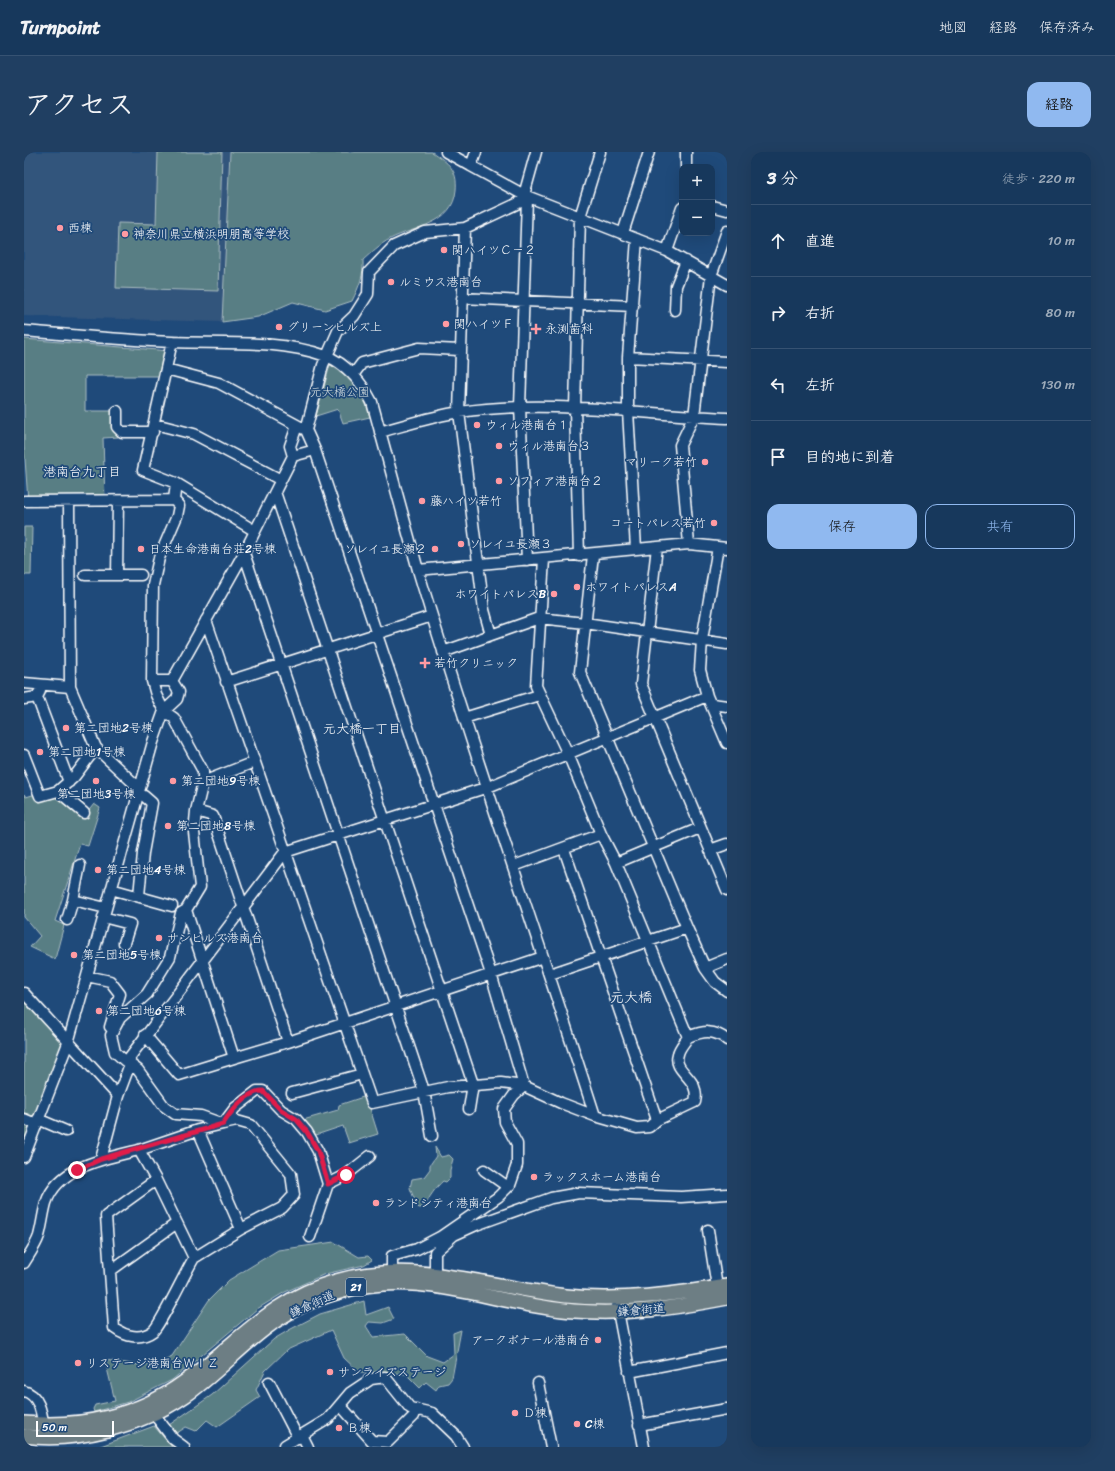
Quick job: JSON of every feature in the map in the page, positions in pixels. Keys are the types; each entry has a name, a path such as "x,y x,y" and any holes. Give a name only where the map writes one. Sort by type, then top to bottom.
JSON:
{"main road":[{"name":"鎌倉街道","path":"24,1436 124,1413 148,1403 185,1382 260,1318 295,1297 336,1281 378,1272 435,1273 566,1296 616,1298 684,1293 722,1286"},
{"name":"鎌倉街道","path":"24,1423 45,1431 86,1434 120,1427 154,1414 185,1396 267,1327 297,1308 322,1297 362,1286 389,1283 433,1285 520,1304 573,1311 618,1313 682,1306 727,1298"}],"street":[{"path":"446,152 526,197 667,251 727,285"},
{"path":"471,166 476,152"},
{"path":"527,560 520,407 526,197 536,152"},
{"path":"579,556 575,408 580,217 600,152"},
{"path":"623,233 649,152"},
{"path":"686,152 686,164"},
{"path":"172,681 244,553 293,456 290,446 302,428 323,365 338,331 354,316 368,294 369,272 394,246 424,232 465,228 526,197"},
{"path":"715,207 727,210"},
{"path":"667,251 679,217"},
{"path":"465,228 459,412 484,610 490,635"},
{"path":"689,544 680,445 694,416 711,276 727,231"},
{"path":"636,549 628,411 628,357 637,239"},
{"path":"675,310 676,286 686,261"},
{"path":"462,298 633,306"},
{"path":"24,331 172,342 285,346 327,356 353,374 364,385 372,402 418,570 443,652 543,957 550,974 595,1116"},
{"path":"172,342 154,428 143,470 176,483 255,531"},
{"path":"353,374 362,363 419,348 460,350"},
{"path":"628,357 700,362 727,362"},
{"path":"166,369 219,383 302,428 315,450 491,974 524,1086"},
{"path":"380,432 459,412 520,407 575,408 727,418"},
{"path":"117,411 117,427 122,432 154,428 194,434 281,480"},
{"path":"293,456 315,450"},
{"path":"129,1065 114,1052 111,1036 120,1018 147,994 170,957 180,913 186,910 200,887 194,832 196,811 203,782 203,771 174,718 164,711 156,695 152,681 153,585 159,558 177,516 179,506 174,500 176,483"},
{"path":"275,492 443,990 473,1084 469,1109"},
{"path":"24,501 174,500"},
{"path":"69,501 70,687 96,748 152,803 143,853 138,896"},
{"path":"117,575 118,501"},
{"path":"418,570 579,556 689,544 723,547 702,640 700,670 709,700 727,743"},
{"path":"657,547 641,684 727,890"},
{"path":"244,553 424,1091 432,1136"},
{"path":"593,554 580,672 686,928 705,968 715,982 727,991"},
{"path":"544,559 539,618 536,686 568,754 601,834 616,863 688,1037"},
{"path":"86,575 141,575"},
{"path":"226,682 281,663 432,616"},
{"path":"443,652 539,618 585,623 727,644"},
{"path":"206,620 226,682 372,1103 424,1091 473,1084 501,1083 524,1086 561,1103 595,1116 637,1128 649,1127 657,1120 695,1102 697,1094 695,1086 678,1066 678,1054 688,1037 704,1032 713,1032 727,1040"},
{"path":"152,681 172,681"},
{"path":"24,1156 68,1043 139,791 164,711 177,699 179,692 172,681"},
{"path":"24,683 70,687"},
{"path":"43,684 38,697 69,782"},
{"path":"464,718 539,695"},
{"path":"24,699 38,697"},
{"path":"101,1159 118,1096 129,1065 129,1058 285,852 488,787 655,718 709,700 727,706"},
{"path":"24,755 26,769 40,796 58,791 69,782 96,748"},
{"path":"203,782 254,762"},
{"path":"58,791 84,813"},
{"path":"196,811 212,816 288,1042"},
{"path":"616,863 700,828"},
{"path":"514,866 564,849 601,834"},
{"path":"710,850 727,844"},
{"path":"564,849 657,1120"},
{"path":"67,920 73,900 80,865"},
{"path":"111,889 172,906"},
{"path":"73,900 130,924 124,944"},
{"path":"186,910 234,1058"},
{"path":"550,974 686,928"},
{"path":"145,1036 178,1075 344,1024 543,957"},
{"path":"705,968 727,959"},
{"path":"87,976 110,981 120,994 108,1033 110,1055 138,1070 164,1106 175,1114 201,1116 223,1124"},
{"path":"24,993 68,1043 118,1096"},
{"path":"292,1093 362,1074"},
{"path":"435,1273 435,1252 442,1240 498,1197 510,1185 517,1165 517,1144 505,1122 504,1109 514,1095 524,1086"},
{"path":"223,1124 234,1108 257,1091 263,1091 281,1110 296,1119 307,1132 318,1151 328,1184 310,1236"},
{"path":"24,1120 37,1121 66,1131"},
{"path":"24,1263 38,1238 46,1202 53,1188 77,1170 101,1159 139,1150 198,1130 237,1121 251,1125 291,1174 294,1195 282,1208 241,1229 194,1258 155,1330 140,1337 121,1333 114,1328 106,1216 156,1180"},
{"path":"198,1130 241,1229"},
{"path":"139,1150 156,1180 194,1258"},
{"path":"328,1184 346,1175 370,1156"},
{"path":"484,1170 508,1187"},
{"path":"392,1272 392,1256 442,1240 476,1225 551,1198 579,1193 681,1197 727,1194"},
{"path":"110,1271 177,1223"},
{"path":"708,1230 722,1286"},
{"path":"616,1298 644,1447"},
{"path":"629,1372 727,1353"},
{"path":"285,1445 328,1419 350,1393 371,1379 385,1377 410,1408 432,1413 456,1436 463,1447"},
{"path":"269,1382 300,1436 308,1447"},
{"path":"538,1383 550,1447"},
{"path":"24,1391 34,1396 43,1418 45,1431"},
{"path":"340,1405 372,1441 390,1445 414,1416 416,1409"},
{"path":"639,1425 727,1409"},
{"path":"154,1414 173,1439 184,1447"}],"shaded area":[{"name":"神奈川県立横浜明朋高等学校","path":"24,152 230,152 222,322 24,316"}],"green space":[{"path":"158,152 222,152 218,291 116,288 118,223 156,224"},
{"path":"230,152 432,152 451,167 454,172 456,190 453,202 448,211 431,223 390,239 379,246 363,260 363,271 357,291 352,301 325,310 293,302 258,317 222,322"},
{"path":"24,339 170,351 165,376 85,376 85,411 117,411 118,437 103,438 105,501 28,501 24,445"},
{"name":"元大橋公園","path":"330,365 345,375 356,386 361,393 370,417 343,423 338,409 316,416"},
{"path":"24,527 32,527 31,575 24,575"},
{"path":"58,791 86,814 94,804 100,808 88,846 80,844 55,921 64,925 55,959 30,947 40,936 24,917 24,794 26,797 39,793"},
{"path":"24,993 68,1043 24,1156"},
{"path":"366,1096 378,1134 349,1143 343,1126 316,1135 303,1120 338,1110 339,1105"},
{"path":"435,1147 441,1157 449,1155 453,1159 450,1170 450,1178 446,1182 443,1181 438,1186 430,1196 425,1207 419,1208 410,1188 412,1179 424,1177 430,1169 430,1165 436,1156"},
{"path":"334,1242 359,1257 368,1256 372,1260 364,1265 325,1274 285,1292 257,1309 172,1380 128,1402 94,1412 93,1409 95,1405 115,1401 105,1360 140,1365 160,1362 172,1356 209,1300 229,1280 278,1250"},
{"path":"364,1301 366,1315 388,1307 394,1319 383,1323 369,1322 366,1326 373,1337 405,1334 427,1356 443,1362 454,1354 453,1333 461,1330 452,1378 448,1383 439,1385 436,1390 426,1382 420,1388 406,1374 359,1372 344,1358 331,1330 287,1350 265,1371 256,1390 260,1397 217,1427 207,1420 196,1431 186,1427 177,1433 169,1425 212,1395 274,1339 320,1314"},
{"path":"154,1426 172,1447 98,1447"}],"place":[{"name":"西棟","path":"60,228"},
{"name":"神奈川県立横浜明朋高等学校","path":"125,234"},
{"name":"関ハイツＣ－２","path":"444,250"},
{"name":"ルミウス港南台","path":"391,282"},
{"name":"関ハイツＦ","path":"446,324"},
{"name":"グリーンヒルズ上","path":"279,327"},
{"name":"永渕歯科","path":"536,329"},
{"name":"ウィル港南台１","path":"477,425"},
{"name":"ウィル港南台３","path":"499,446"},
{"name":"マリーク若竹","path":"705,462"},
{"name":"ソフィア港南台２","path":"499,481"},
{"name":"藤ハイツ若竹","path":"422,501"},
{"name":"コートパレス若竹","path":"714,523"},
{"name":"ソレイユ長瀬３","path":"461,544"},
{"name":"日本生命港南台荘2号棟","path":"141,549"},
{"name":"ソレイユ長瀬２","path":"435,549"},
{"name":"ホワイトパレスA","path":"577,587"},
{"name":"ホワイトパレスB","path":"554,594"},
{"name":"若竹クリニック","path":"425,663"},
{"name":"第二団地2号棟","path":"66,728"},
{"name":"第二団地1号棟","path":"40,752"},
{"name":"第二団地3号棟","path":"96,781"},
{"name":"第二団地9号棟","path":"173,781"},
{"name":"第二団地8号棟","path":"168,826"},
{"name":"第二団地4号棟","path":"98,870"},
{"name":"サンヒルズ港南台","path":"159,938"},
{"name":"第二団地5号棟","path":"74,955"},
{"name":"第二団地6号棟","path":"99,1011"},
{"name":"ラックスホーム港南台","path":"534,1177"},
{"name":"ランドシティ港南台","path":"376,1203"},
{"name":"アークボナール港南台","path":"598,1340"},
{"name":"リステージ港南台ＷＩＺ","path":"78,1363"},
{"name":"サンライズステージ","path":"330,1372"},
{"name":"Ｄ棟","path":"515,1413"},
{"name":"C棟","path":"577,1424"},
{"name":"Ｂ棟","path":"339,1428"}],"district":[{"name":"港南台九丁目","path":"82,471"},
{"name":"元大橋一丁目","path":"362,728"},
{"name":"元大橋","path":"631,997"}],"route":[{"path":"77,1170 101,1159 139,1150 198,1130 223,1124 234,1108 257,1091 263,1091 281,1110 296,1119 307,1132 318,1151 328,1184 346,1175"}]}
